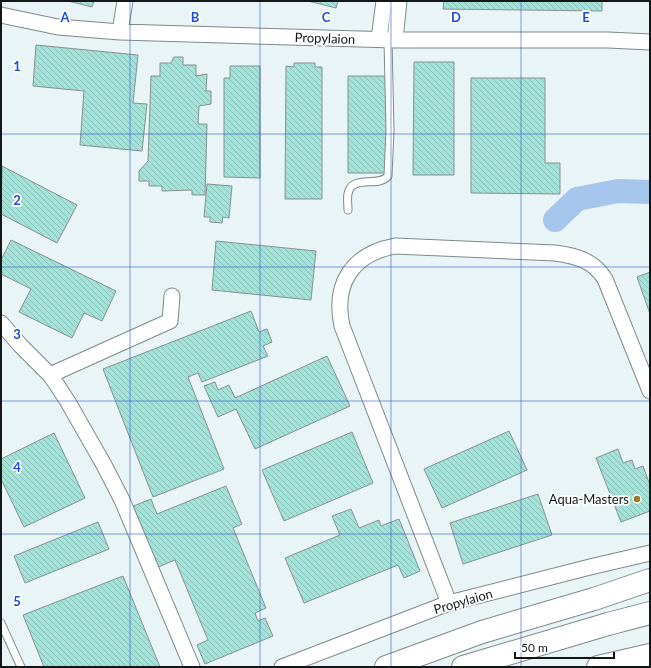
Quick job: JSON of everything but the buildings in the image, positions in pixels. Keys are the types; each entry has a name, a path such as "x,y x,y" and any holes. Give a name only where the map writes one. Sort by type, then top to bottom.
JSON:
{"highway":[{"path":"386,667 482,632 594,599 650,580"},
{"path":"594,599 650,586"},
{"path":"463,667 650,613"},
{"path":"598,667 650,655"}],"street":[{"path":"120,32 124,1"},
{"path":"384,1 387,40"},
{"path":"387,40 399,1"},
{"name":"Propylaion","path":"2,17 58,27 120,32 387,40 608,40 650,42"},
{"path":"449,603 342,326 340,315 340,295 346,279 357,264 370,253 395,246 555,253 575,256 582,259 596,268 605,279 650,391"},
{"path":"50,375 170,321 172,296"},
{"path":"1,323 20,345 50,375 68,402 114,482 192,667"},
{"name":"Propylaion","path":"282,667 449,603 650,553"}],"lane":[{"path":"348,210 348,193 353,186 359,182 380,181 386,179 388,176 390,130 387,40"},
{"path":"1,623 21,667"}],"waterway":[{"path":"555,220 577,199 618,191 650,192"}],"place":[{"name":"Aqua-Masters","path":"637,499"}]}
